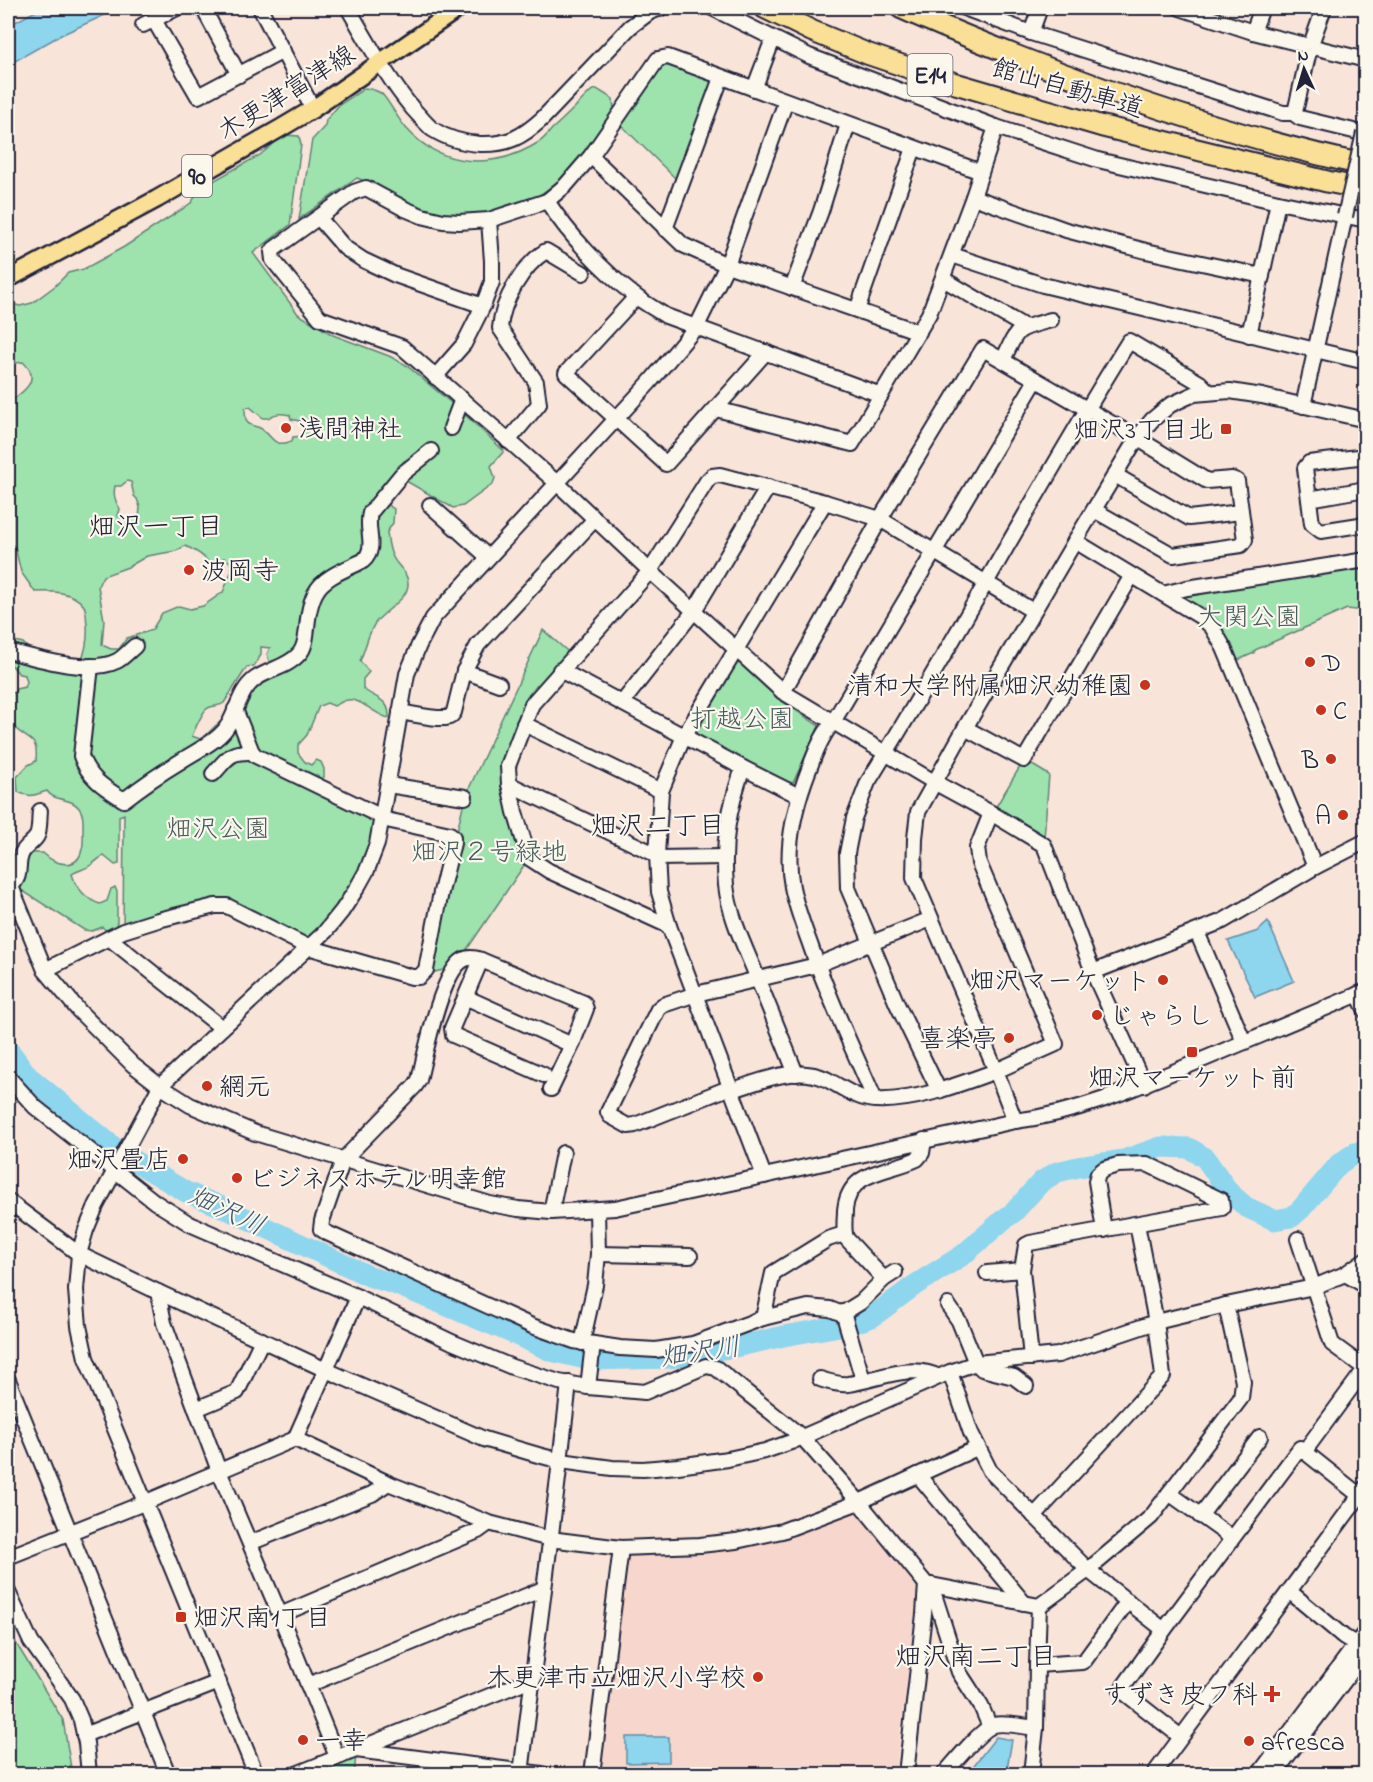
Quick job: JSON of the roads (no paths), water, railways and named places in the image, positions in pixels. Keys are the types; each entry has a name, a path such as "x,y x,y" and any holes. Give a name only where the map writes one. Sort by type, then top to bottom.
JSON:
{"highway":[{"name":"館山自動車道","path":"765,8 812,31 868,54 957,84 1101,126 1318,180 1365,189"},
{"name":"館山自動車道","path":"901,8 1068,76 1187,118 1277,144 1365,165"}],"main road":[{"name":"木更津富津線","path":"8,279 157,200 313,109 459,8"}],"street":[{"path":"177,8 149,22 196,95 200,96 283,51"},
{"path":"203,8 239,75"},
{"path":"260,8 313,109"},
{"path":"348,8 403,97 430,128 446,137 469,143 507,142 522,135 542,119 630,27 650,12 661,8"},
{"path":"712,8 809,56 996,127 1121,167 1365,220"},
{"path":"964,8 1030,33 1283,113 1293,112 1300,118 1365,131 1303,406"},
{"path":"1030,33 1040,8"},
{"path":"1186,8 1253,32 1365,60"},
{"path":"1253,32 1262,8"},
{"path":"1293,112 1296,108 1310,47 1324,8"},
{"path":"754,89 773,39"},
{"path":"981,172 668,57 658,59 591,156 566,185 547,201 489,220 443,221 405,209 366,188 354,192 274,249 273,261 320,318 402,347 557,483 594,520 783,692 1044,846 1093,972 1144,1085"},
{"path":"664,229 722,78"},
{"path":"256,1774 86,1358 79,1326 76,1290 80,1254 89,1222 160,1086 325,932 357,888 377,844 407,674 433,618 650,382 697,326 728,265 786,102"},
{"path":"792,288 821,210 848,124"},
{"path":"716,409 852,444 929,314 973,197 996,127"},
{"path":"857,310 914,148"},
{"path":"591,156 683,246 728,265 919,332"},
{"path":"973,197 1066,230 1146,251 1262,276"},
{"path":"547,201 556,215 615,279 636,297 666,316 881,395"},
{"path":"1249,335 1278,202"},
{"path":"319,218 345,249 363,260 395,275 483,306"},
{"path":"435,377 464,344 492,282 489,220"},
{"path":"508,441 539,404 536,382 500,328 508,299 521,275 546,251 583,273"},
{"path":"952,255 1043,285 1365,362"},
{"path":"943,279 1025,327"},
{"path":"636,297 566,373 666,464 766,352"},
{"path":"1003,360 1021,328 1051,320"},
{"path":"939,1091 897,1004 848,888 847,853 854,818 868,782 1129,341 1200,383 1209,392"},
{"path":"783,692 880,519 983,349 1208,481 1232,479 1237,481 1245,540 1242,545 1173,555 1094,510"},
{"path":"875,1100 817,965 798,911 792,887 790,847 793,822 818,744 1036,380"},
{"path":"1015,1121 914,878 918,812 1075,541 1137,438 1152,420 1170,405 1194,394 1230,391 1365,420"},
{"path":"451,428 462,399"},
{"path":"91,666 81,756 90,775 99,784 124,800 219,737 226,729 244,692 254,680 286,664 299,654 304,646 313,596 319,586 329,577 367,558 371,547 368,519 370,513 402,474 432,451"},
{"path":"1365,456 1307,464 1305,468 1312,524 1317,530 1365,524"},
{"path":"669,926 549,871 530,858 515,813 508,766 532,704 650,571 706,481 712,476 720,475 825,502 880,519 1034,611"},
{"path":"1115,475 1189,518 1241,512"},
{"path":"622,703 694,611 768,487"},
{"path":"1309,499 1365,489"},
{"path":"764,1176 669,926 659,892 658,823 661,791 684,736 825,502"},
{"path":"430,505 488,557"},
{"path":"400,712 447,718 451,716 464,671 478,645 594,520"},
{"path":"1075,541 1131,577 1201,617 1212,627 1224,648 1315,867"},
{"path":"1163,594 1187,588 1365,560"},
{"path":"965,728 1024,760 1131,577"},
{"path":"8,651 40,659 91,666 118,661 135,646"},
{"path":"560,670 800,796"},
{"path":"464,671 499,684"},
{"path":"235,709 252,752"},
{"path":"524,724 661,791"},
{"path":"45,970 123,932 158,920 215,906 227,906 308,947 412,977 419,977 426,970 453,843 453,837 450,834 382,818 252,752 232,753 213,774"},
{"path":"743,768 731,801 725,857 726,887 733,915 796,1074"},
{"path":"509,784 657,857 725,857"},
{"path":"388,785 465,797"},
{"path":"40,811 38,836 22,852 17,880 9,883 45,970 87,1019 133,1065 190,1105 255,1133 490,1204 518,1209 552,1212 597,1210 1075,1110 1144,1085 1362,993 1365,1011"},
{"path":"931,919 817,965 696,994 663,1005 658,1009 608,1112 610,1116 628,1126 635,1125 732,1089 796,1074 815,1075 853,1094 875,1100 939,1091 996,1071 1056,1044 979,863 977,848 991,813"},
{"path":"1093,972 1223,921 1315,867 1365,841"},
{"path":"1197,932 1244,1042"},
{"path":"109,938 222,1028"},
{"path":"550,1089 572,1045 586,1009 584,1003 481,960 468,958 463,960 455,967 434,1019 419,1080 343,1160 321,1229 522,1321 588,1343 656,1350 693,1344 763,1318 808,1307 843,1312 861,1302 890,1275 850,1244 844,1234 846,1203 853,1186 858,1181 917,1159 922,1153 924,1140"},
{"path":"481,960 452,1028 453,1035 544,1076"},
{"path":"465,997 572,1045"},
{"path":"8,1077 35,1107 155,1202 190,1224 512,1367 588,1387 645,1392 706,1366 716,1368 802,1437 928,1585 958,1672 981,1706 990,1727"},
{"path":"552,1212 564,1153"},
{"path":"1031,1358 1022,1270 1026,1245 1222,1208 1221,1200 1147,1164 1118,1165 1104,1169 1098,1174 1096,1181 1104,1230"},
{"path":"8,1204 80,1254 326,1370 484,1438 561,1461 612,1468 643,1469 678,1466 765,1451 976,1363 1058,1354 1156,1322 1314,1287 1345,1274 1365,1259"},
{"path":"588,1387 588,1343 598,1254 597,1210"},
{"path":"1034,1516 1163,1376 1156,1322 1137,1224"},
{"path":"763,1318 773,1274 828,1239 844,1234"},
{"path":"1298,1239 1332,1344 1365,1369 1304,1452"},
{"path":"598,1254 690,1256"},
{"path":"987,1273 1022,1270"},
{"path":"1345,1274 1365,1286"},
{"path":"158,1292 164,1323 219,1471 337,1757"},
{"path":"8,1557 295,1439 358,1297"},
{"path":"948,1305 959,1321 976,1363 982,1369 1014,1377 1026,1386"},
{"path":"928,1585 1039,1606 1088,1570 1151,1517 1241,1398 1243,1382 1226,1305"},
{"path":"843,1312 863,1380"},
{"path":"196,1409 237,1392 262,1340"},
{"path":"820,1379 839,1384 922,1371 945,1375"},
{"path":"945,1375 977,1448 990,1471 1088,1570 1164,1630"},
{"path":"8,1380 168,1774"},
{"path":"521,1773 561,1461 568,1383"},
{"path":"1200,1516 1260,1437"},
{"path":"295,1439 388,1483 489,1523 550,1539 621,1548 700,1545 782,1532 859,1502 977,1448"},
{"path":"1154,1774 1362,1491 1300,1448 1120,1690 1181,1737"},
{"path":"918,1475 1024,1603"},
{"path":"250,1544 372,1494 388,1483"},
{"path":"1169,1493 1232,1538"},
{"path":"280,1615 478,1531 489,1523"},
{"path":"592,1774 621,1548"},
{"path":"906,1774 928,1585"},
{"path":"308,1685 543,1590"},
{"path":"1289,1591 1344,1637 1363,1644"},
{"path":"8,1592 31,1642 72,1699 81,1720 89,1774"},
{"path":"1036,1665 1085,1660 1128,1601"},
{"path":"1031,1774 1036,1728 1039,1606"},
{"path":"1259,1774 1363,1644"},
{"path":"1274,1774 1363,1644"},
{"path":"296,1774 534,1678"},
{"path":"84,1736 219,1682"},
{"path":"944,1774 990,1727 1000,1724 1036,1728"},
{"path":"356,1750 542,1774"}],"water":[{"path":"41,8 120,8 61,35 8,65 8,26"},
{"path":"1268,922 1294,981 1255,997 1228,941 1258,931"},
{"path":"626,1737 669,1737 669,1762 626,1763"},
{"path":"996,1737 1012,1740 1006,1774 967,1774"}],"waterway":[{"name":"畑沢川","path":"8,1049 28,1076 121,1153 186,1192 371,1277 397,1285 551,1351 590,1360 671,1358 851,1324 872,1317 915,1285 963,1255 1014,1212 1041,1182 1057,1172 1124,1160 1161,1147 1189,1148 1205,1158 1229,1192 1246,1207 1274,1220 1292,1217 1339,1164 1355,1153 1366,1150"}],"place":[{"name":"浅間神社","path":"286,428"},
{"name":"畑沢3丁目北","path":"1226,429"},
{"name":"波岡寺","path":"189,570"},
{"name":"D","path":"1310,662"},
{"name":"清和大学附属畑沢幼稚園","path":"1145,685"},
{"name":"C","path":"1321,710"},
{"name":"B","path":"1331,759"},
{"name":"A","path":"1343,815"},
{"name":"畑沢マーケット","path":"1163,980"},
{"name":"じゃらし","path":"1097,1015"},
{"name":"喜楽亭","path":"1009,1038"},
{"name":"畑沢マーケット前","path":"1192,1052"},
{"name":"網元","path":"207,1086"},
{"name":"畑沢畳店","path":"183,1159"},
{"name":"ビジネスホテル明幸館","path":"237,1178"},
{"name":"畑沢南1丁目","path":"181,1617"},
{"name":"木更津市立畑沢小学校","path":"758,1677"},
{"name":"すずき皮フ科","path":"1272,1694"},
{"name":"一幸","path":"303,1740"},
{"name":"afresca","path":"1249,1741"}],"district":[{"name":"畑沢一丁目","path":"156,526"},
{"name":"畑沢二丁目","path":"658,825"},
{"name":"畑沢南二丁目","path":"976,1656"}],"park label":[{"name":"大関公園","path":"1249,616"},
{"name":"打越公園","path":"742,718"},
{"name":"畑沢公園","path":"218,828"},
{"name":"畑沢２号緑地","path":"489,851"}]}
